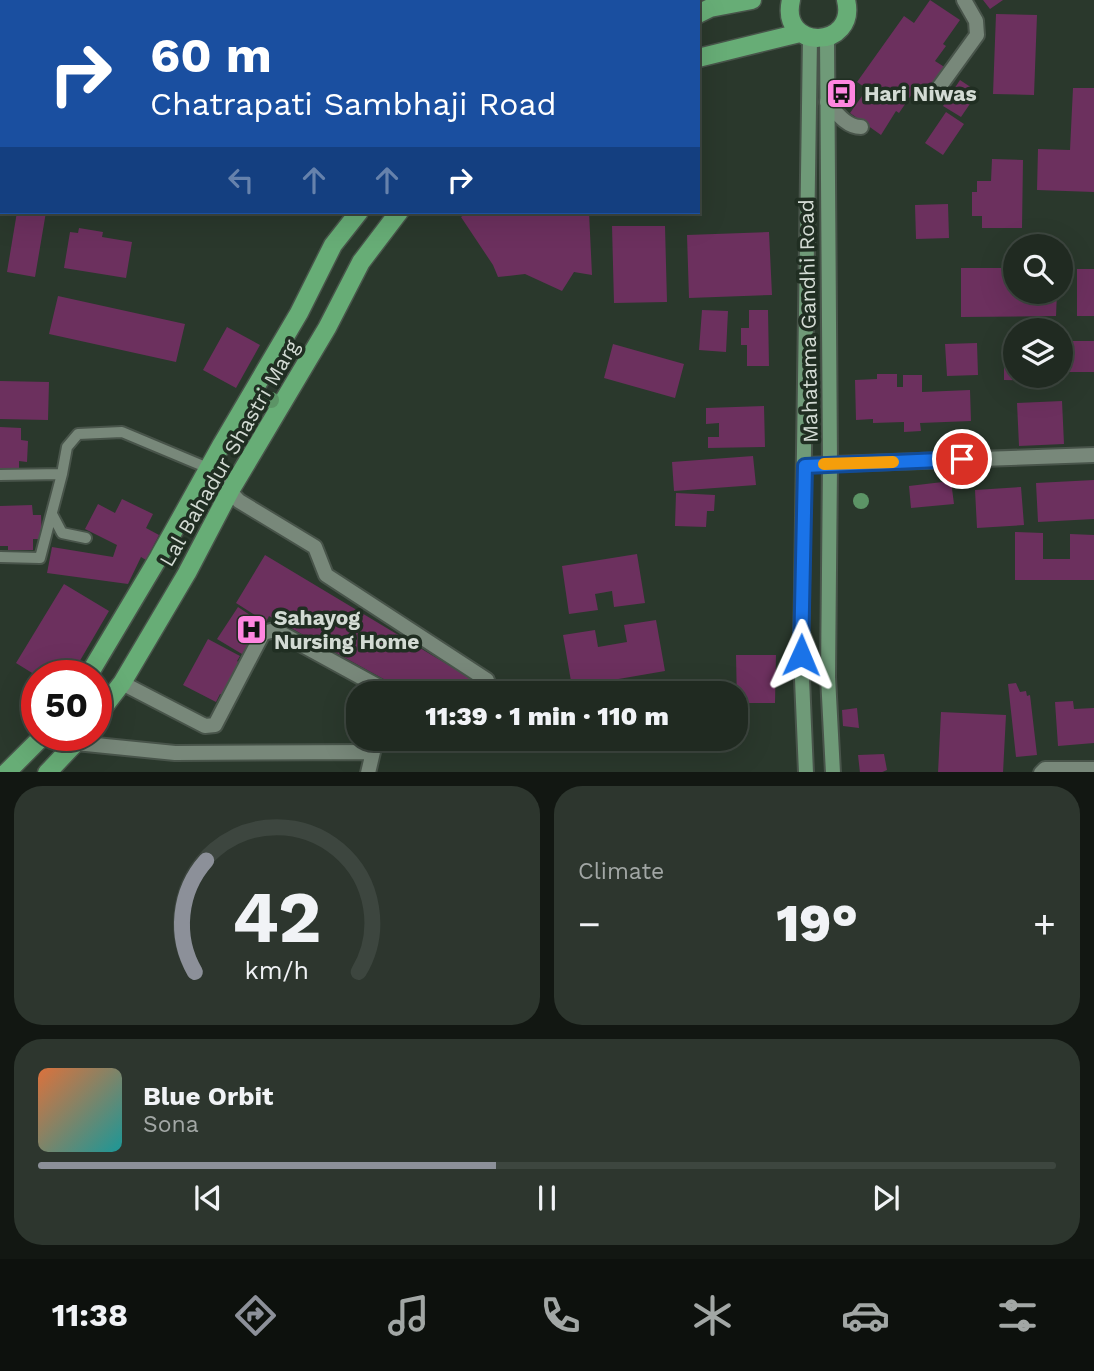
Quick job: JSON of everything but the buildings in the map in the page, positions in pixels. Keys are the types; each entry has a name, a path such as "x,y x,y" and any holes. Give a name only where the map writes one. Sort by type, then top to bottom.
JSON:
{"main road":[{"path":"700,13 710,8 752,0"},
{"path":"791,0 790,18 812,36"},
{"path":"700,58 836,33 843,26 850,2"},
{"name":"Mahatama Gandhi Road","path":"812,36 827,102 830,464 828,677 834,772"},
{"name":"Mahatama Gandhi Road","path":"806,772 801,655 812,36"},
{"name":"Lal Bahadur Shastri Marg","path":"98,660 299,313 333,245 357,214"},
{"name":"Lal Bahadur Shastri Marg","path":"112,696 187,573 230,491 327,328 360,262 397,214"},
{"path":"6,772 28,751"},
{"path":"47,772 67,751"}],"street":[{"path":"935,93 977,35 976,21 964,0"},
{"path":"827,102 853,127 861,127"},
{"path":"805,466 1094,455"},
{"path":"208,468 239,502 315,547 327,575 487,681"},
{"path":"122,683 205,726 215,725 263,633 275,629 368,681"},
{"path":"112,744 175,753 373,752 368,772"},
{"path":"1041,772 1045,769 1094,769"}],"lane":[{"path":"0,557 40,558 67,447 78,435 122,432 208,468"},
{"path":"0,475 62,474"},
{"path":"51,514 62,533 86,538"}],"slow traffic":[{"path":"824,464 893,462"}],"place":[{"name":"Hari Niwas","path":"841,93"},
{"name":"Sahayog Nursing Home","path":"251,629"}],"route":[{"path":"801,655 805,466 962,459"}]}
